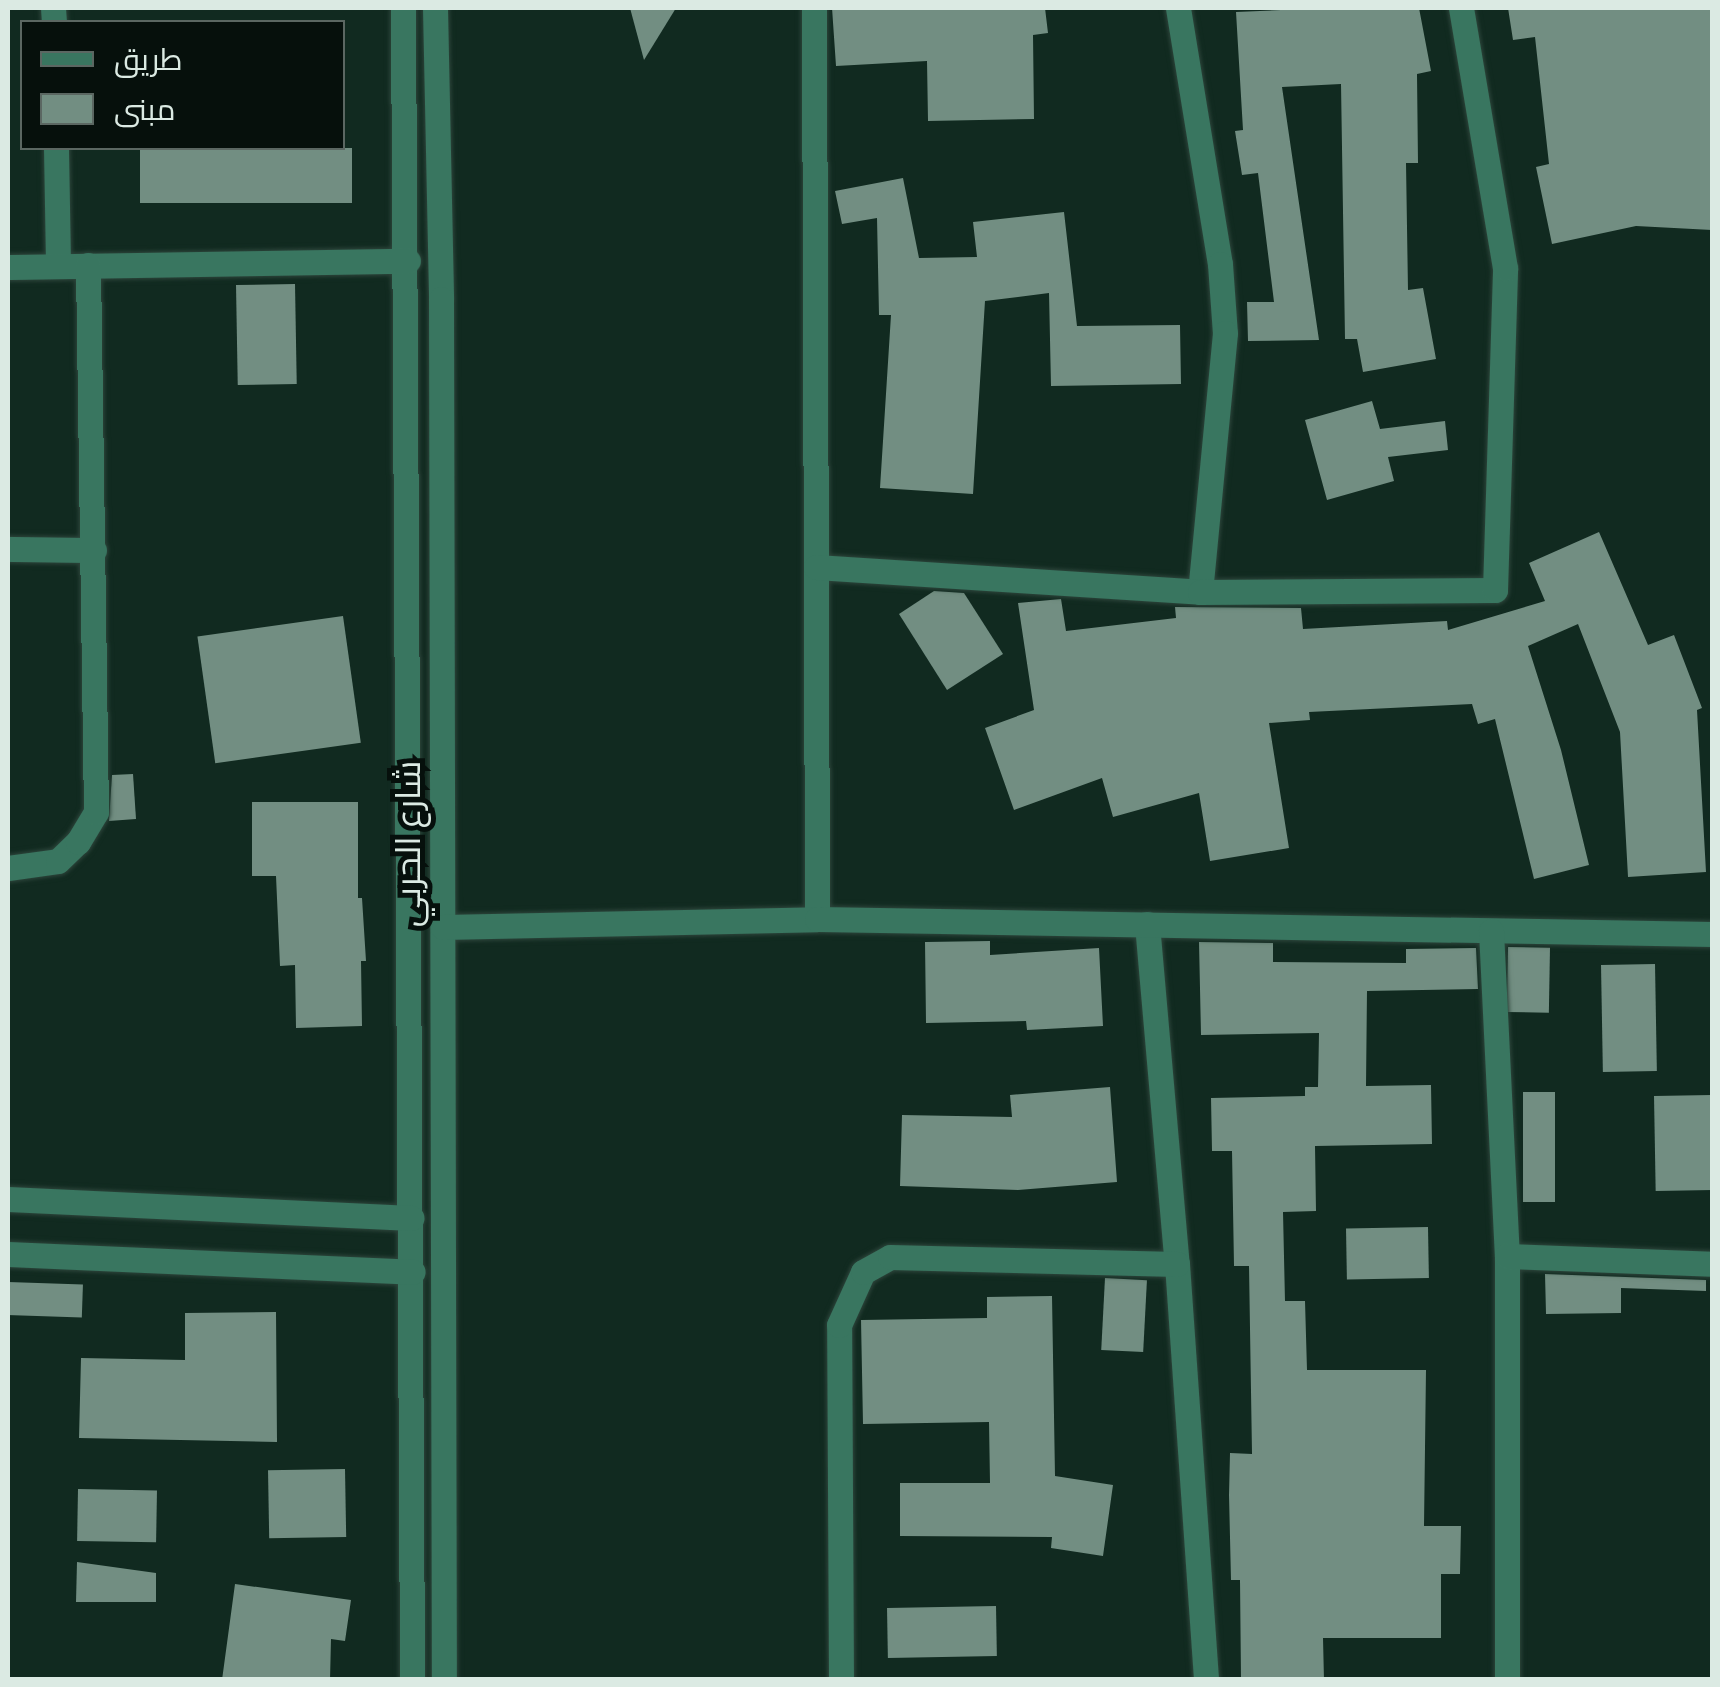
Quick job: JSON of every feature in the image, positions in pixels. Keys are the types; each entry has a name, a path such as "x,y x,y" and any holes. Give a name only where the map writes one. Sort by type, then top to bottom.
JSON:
{"street":[{"name":"شارع الحربي","path":"403,8 408,261 412,1680"},
{"name":"شارع الحربي","path":"435,8 443,926 444,1680"},
{"path":"814,8 816,920"},
{"path":"1178,8 1220,264 1225,333 1200,592"},
{"path":"816,568 1200,592 1495,590 1505,268 1461,8"},
{"path":"56,150 58,266"},
{"path":"8,267 408,261"},
{"path":"8,868 58,862 78,842 96,812 88,264"},
{"path":"8,549 94,550"},
{"path":"443,926 816,920 1712,934"},
{"path":"1147,924 1177,1264 1206,1680"},
{"path":"1492,932 1507,1256 1507,1680"},
{"path":"8,1199 412,1218"},
{"path":"8,1254 413,1272"},
{"path":"1507,1256 1712,1264"},
{"path":"841,1680 839,1325 862,1272 890,1257 1177,1264"}],"building":[{"path":"630,8 676,8 644,60"},
{"path":"832,8 1045,8 1048,33 1033,35 1034,119 928,121 927,61 836,66"},
{"path":"1419,8 1431,71 1417,74 1418,163 1406,163 1408,290 1423,288 1436,359 1363,372 1357,339 1345,339 1341,84 1282,87 1319,340 1248,341 1247,302 1274,302 1258,173 1242,175 1235,131 1243,130 1236,12"},
{"path":"1508,8 1710,8 1712,230 1636,226 1552,244 1536,167 1549,164 1535,37 1513,40"},
{"path":"352,148 352,203 140,203 140,150"},
{"path":"903,178 919,258 977,257 973,222 1064,212 1077,326 1180,325 1181,384 1051,386 1049,293 985,301 973,494 880,488 891,315 879,315 877,218 842,224 835,191"},
{"path":"295,284 297,384 238,385 236,285"},
{"path":"1372,401 1380,429 1445,421 1448,450 1388,457 1394,481 1327,500 1305,420"},
{"path":"1599,532 1648,645 1674,635 1702,708 1697,710 1706,872 1628,877 1620,732 1578,624 1528,646 1561,750 1589,865 1534,879 1495,719 1478,724 1472,704 1309,712 1310,720 1269,723 1289,848 1210,861 1199,793 1113,817 1102,778 1014,810 985,728 1034,710 1018,603 1061,599 1066,631 1176,618 1175,607 1301,608 1303,629 1447,621 1448,630 1545,601 1529,563"},
{"path":"934,591 964,593 1003,654 947,690 899,614"},
{"path":"343,616 361,743 215,763 197,636"},
{"path":"133,774 136,819 109,821 112,775"},
{"path":"252,802 358,802 358,898 362,898 366,961 361,961 362,1026 296,1028 295,965 280,966 276,876 252,876"},
{"path":"990,941 990,955 1099,948 1103,1026 1027,1030 1026,1021 926,1023 925,942"},
{"path":"1199,942 1273,943 1273,962 1406,963 1406,949 1476,948 1478,989 1367,991 1366,1086 1431,1085 1432,1144 1315,1146 1316,1211 1283,1212 1285,1301 1305,1301 1307,1370 1426,1370 1424,1526 1461,1526 1460,1574 1441,1574 1441,1638 1323,1638 1324,1680 1241,1680 1240,1580 1231,1580 1229,1495 1230,1453 1252,1454 1249,1266 1234,1266 1232,1151 1212,1151 1211,1098 1305,1096 1305,1087 1318,1087 1319,1033 1201,1035"},
{"path":"1508,947 1550,948 1549,1013 1507,1012"},
{"path":"1655,964 1657,1071 1603,1072 1601,965"},
{"path":"1110,1087 1117,1182 1018,1190 900,1186 902,1115 1012,1117 1010,1095"},
{"path":"1523,1092 1555,1092 1555,1202 1523,1202"},
{"path":"1711,1095 1712,1190 1656,1191 1654,1096"},
{"path":"1428,1227 1429,1278 1347,1279 1346,1228"},
{"path":"1545,1274 1706,1280 1706,1291 1621,1288 1621,1313 1546,1314"},
{"path":"1105,1278 1147,1280 1143,1352 1101,1350"},
{"path":"8,1282 83,1285 82,1318 8,1315"},
{"path":"1052,1296 1055,1476 1113,1485 1103,1556 1051,1548 1052,1537 900,1536 900,1483 990,1483 989,1422 863,1424 861,1320 987,1318 987,1297"},
{"path":"276,1312 277,1442 79,1438 81,1358 185,1360 185,1313"},
{"path":"345,1469 346,1537 269,1538 268,1470"},
{"path":"78,1489 157,1490 156,1542 77,1541"},
{"path":"77,1562 156,1573 156,1602 76,1602"},
{"path":"235,1584 351,1600 345,1641 331,1639 330,1680 222,1680"},
{"path":"996,1606 997,1656 888,1658 887,1608"}]}
